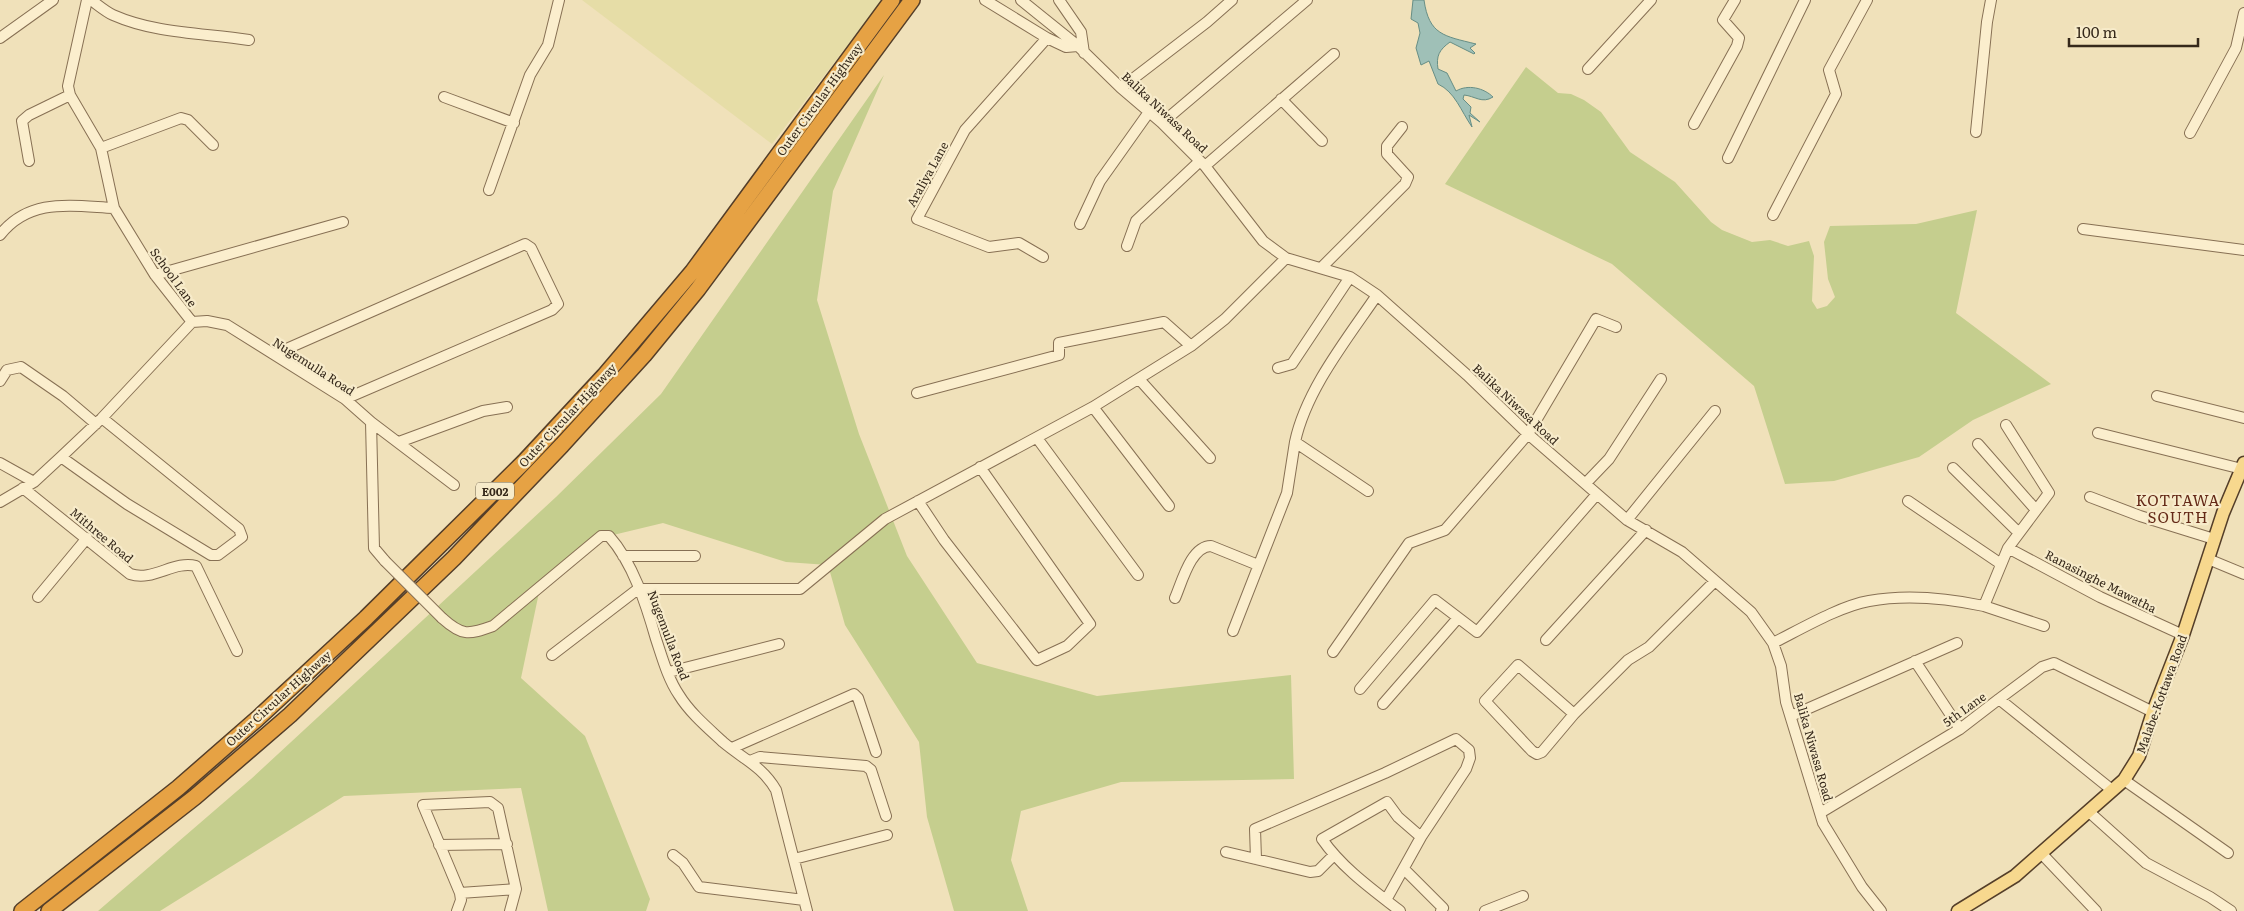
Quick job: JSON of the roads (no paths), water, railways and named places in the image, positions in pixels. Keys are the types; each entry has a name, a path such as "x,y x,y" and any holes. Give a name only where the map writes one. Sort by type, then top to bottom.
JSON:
{"highway":[{"name":"Outer Circular Highway","path":"22,911 178,788 257,719 366,618 525,462 604,376 693,271 892,0"},
{"name":"Outer Circular Highway","path":"49,911 195,797 290,715 447,564 562,445 644,356 704,282 912,0"}],"main road":[{"name":"Malabe-Kottawa Road","path":"1958,911 2015,876 2124,780 2139,756 2153,712 2183,635 2214,539 2243,466"}],"street":[{"path":"0,38 52,0"},
{"path":"30,161 22,122 30,115 70,95 68,86 87,0"},
{"path":"91,0 113,15 168,32 198,32 249,40"},
{"path":"489,190 530,75 548,45 558,0"},
{"path":"985,0 1047,38 1066,47 1081,50 1081,32 1058,0"},
{"name":"Balika Niwasa Road","path":"1021,0 1081,50 1120,88 1162,123 1203,164 1262,241 1286,258 1350,277 1377,295 1467,375 1528,434 1627,520 1682,552 1751,612 1773,643 1781,666 1786,702 1823,823 1862,887 1881,911"},
{"path":"1120,88 1207,22 1232,0"},
{"path":"1162,123 1307,0"},
{"path":"1588,69 1651,0"},
{"path":"1694,124 1737,46 1739,38 1723,20 1735,0"},
{"path":"1728,158 1805,0"},
{"path":"1773,215 1836,94 1829,70 1867,0"},
{"path":"1976,132 1986,22 1991,0"},
{"path":"2190,133 2236,48 2244,13"},
{"name":"Araliya Lane","path":"1043,257 1019,243 989,247 917,219 965,130 1047,38"},
{"path":"1127,246 1136,221 1334,54"},
{"name":"School Lane","path":"0,502 34,482 61,457 99,421 192,322 155,276 114,208 101,148 70,95"},
{"path":"444,97 514,123"},
{"path":"1281,99 1322,142"},
{"path":"1080,224 1100,181 1149,112"},
{"path":"101,148 181,118 188,120 213,145"},
{"path":"1321,268 1404,184 1408,176 1387,154 1387,146 1402,127"},
{"path":"0,235 18,217 43,206 114,208"},
{"path":"155,276 343,222"},
{"path":"2083,229 2244,250"},
{"path":"275,354 524,244 531,248 558,304 552,310 345,399"},
{"path":"552,656 638,590 800,588 885,518 1093,407 1191,346 1225,319 1286,258"},
{"path":"1278,368 1292,364 1350,277"},
{"path":"1232,631 1286,493 1298,427 1326,370 1377,295"},
{"path":"1334,652 1409,543 1445,530 1528,434 1596,320 1616,327"},
{"name":"Nugemulla Road","path":"192,322 207,321 227,325 275,354 345,399 370,422 454,485"},
{"path":"917,393 1059,355 1059,343 1164,322 1191,346"},
{"path":"0,381 7,370 21,367 99,421 239,529 242,537 218,555 211,556 127,504 61,457"},
{"path":"1139,379 1210,458"},
{"path":"1586,483 1609,459 1662,379"},
{"path":"2157,396 2244,418"},
{"path":"399,442 483,411 507,407"},
{"path":"1093,407 1169,506"},
{"path":"1627,520 1715,411"},
{"name":"Nugemulla Road","path":"370,422 374,548 456,631 473,634 493,626 601,536 609,536 623,556 638,590 678,694 695,715 732,748 767,775 776,790 807,911"},
{"path":"1984,606 2008,548 2049,493 2006,425"},
{"path":"2098,433 2243,466"},
{"path":"1037,438 1138,575"},
{"path":"1294,442 1368,491"},
{"path":"1978,444 2036,510"},
{"path":"0,463 34,482"},
{"path":"918,501 944,540 1038,660 1067,646 1090,624 980,467"},
{"path":"1953,468 2019,533"},
{"name":"Mithree Road","path":"23,488 130,574 144,576 186,564 196,566 237,651"},
{"path":"1360,689 1434,600 1477,632 1597,494"},
{"path":"2090,497 2140,516 2214,539"},
{"path":"1908,501 2001,564"},
{"path":"1546,640 1646,530"},
{"path":"38,597 87,538"},
{"path":"1175,598 1194,555 1205,546 1211,546 1258,565"},
{"name":"Ranasinghe Mawatha","path":"2008,548 2100,597 2183,635"},
{"path":"623,556 695,556"},
{"path":"2208,559 2244,574"},
{"path":"1574,714 1518,664 1485,701 1532,751 1537,754 1542,752 1574,714 1628,660 1649,647 1715,581"},
{"path":"1773,643 1829,616 1867,601 1907,597 1945,598 1984,606 2044,626"},
{"path":"1383,704 1458,618"},
{"path":"1791,716 1957,643"},
{"path":"668,672 779,644"},
{"path":"1916,661 1960,729"},
{"path":"1999,699 2042,667 2054,663 2153,712"},
{"path":"732,748 854,694 858,698 876,752"},
{"name":"5th Lane","path":"1820,813 1960,729 1999,699 2112,790"},
{"path":"1256,859 1255,829 1385,773 1456,739 1470,750 1470,758 1466,769 1421,837 1386,900"},
{"path":"750,761 760,757 866,766 872,770 886,816"},
{"path":"2124,780 2228,853"},
{"path":"457,911 461,900 460,892 423,805 490,802 498,808 516,890 510,911"},
{"path":"1400,911 1333,856 1322,839 1387,802 1398,817 1421,837"},
{"path":"2088,811 2146,863 2210,897 2231,911"},
{"path":"794,859 887,835"},
{"path":"439,845 507,844"},
{"path":"1226,852 1310,872 1318,871 1333,856"},
{"path":"2041,853 2096,911"},
{"path":"673,855 683,863 699,887 804,900"},
{"path":"1404,869 1442,908 1441,911"},
{"path":"460,892 516,890"},
{"path":"1485,911 1523,896"}],"water":[{"path":"1413,0 1424,0 1430,21 1440,32 1455,39 1476,44 1470,48 1474,54 1450,42 1443,48 1437,60 1438,69 1447,73 1456,91 1471,87 1485,91 1493,97 1482,100 1464,95 1463,99 1471,107 1470,113 1480,122 1469,115 1472,127 1457,102 1444,87 1438,84 1429,61 1421,65 1416,48 1420,33 1418,23 1411,19"}],"district":[{"name":"KOTTAWA SOUTH","path":"2178,508"}]}
